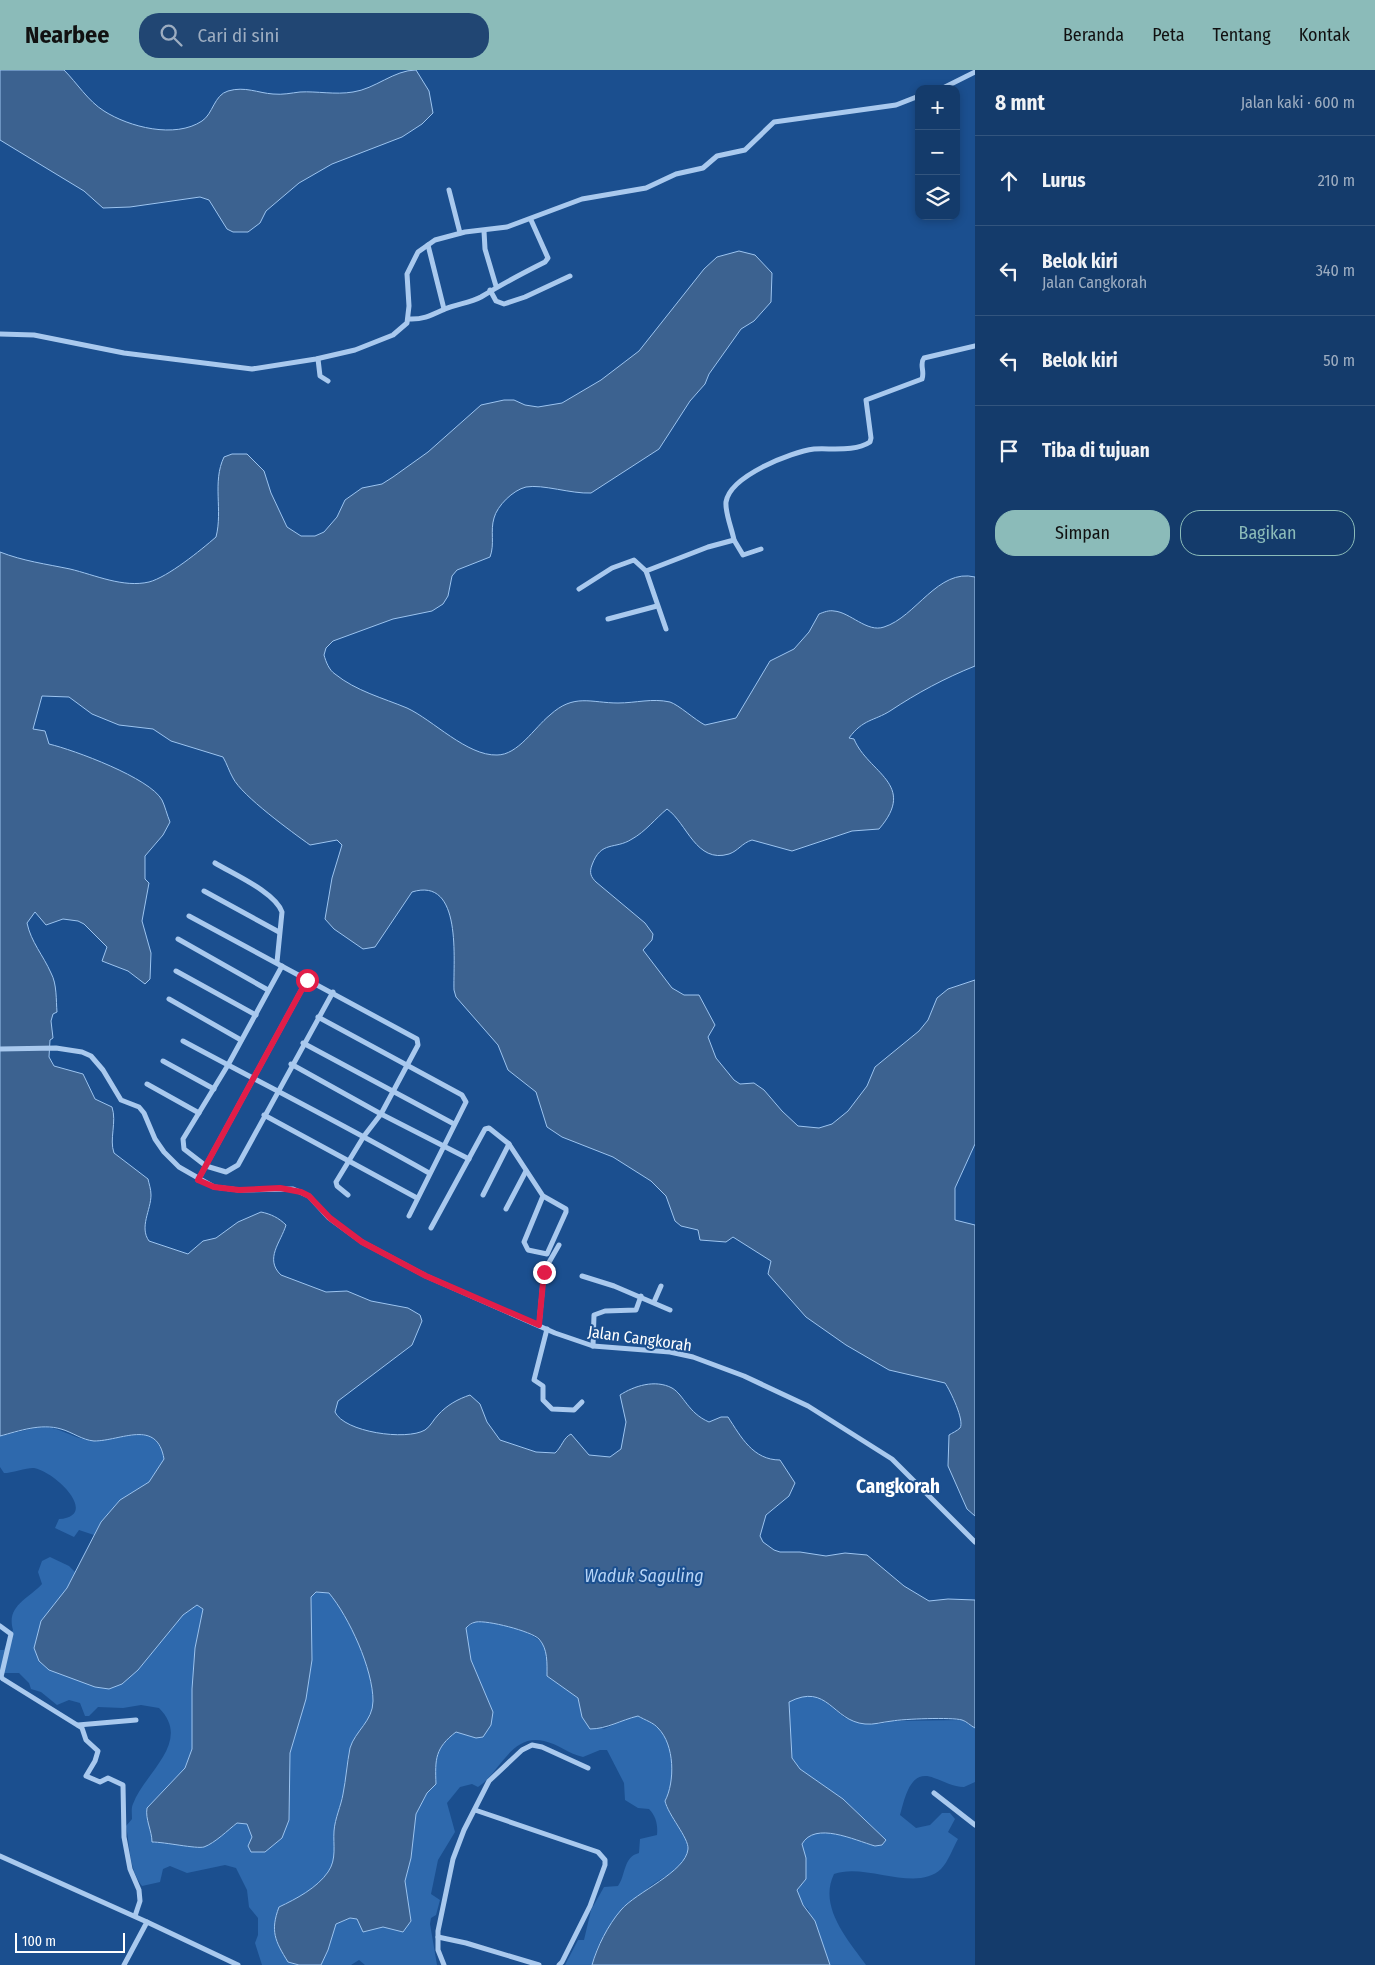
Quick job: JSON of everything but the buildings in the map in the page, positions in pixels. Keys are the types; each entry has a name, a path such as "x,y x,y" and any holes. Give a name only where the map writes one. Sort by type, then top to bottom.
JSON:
{"street":[{"path":"949,85 975,72"},
{"path":"0,334 34,335 124,353 252,369 356,350 403,328 408,319 407,274 418,252 428,245 460,233 507,228 582,199 646,188 676,174 703,168 717,156 745,150 774,122 896,105 915,98"},
{"path":"449,190 460,233"},
{"path":"408,319 419,320 480,297 496,286 547,260 531,220"},
{"path":"484,231 485,249 496,286"},
{"path":"428,245 444,309"},
{"path":"490,290 496,302 508,303 570,276"},
{"path":"761,549 743,555 734,540 726,503 736,484 787,456 809,450 845,449 867,444 870,442 870,438 866,400 922,379 924,374 922,363 924,358 975,346"},
{"path":"318,358 320,376 328,381"},
{"path":"646,570 708,547 734,540"},
{"path":"579,589 612,568 634,560 646,570 666,629"},
{"path":"608,619 658,606"},
{"path":"215,863 266,892 280,906 282,912 277,962"},
{"path":"204,891 279,932"},
{"path":"189,916 417,1039 418,1045 381,1114 364,1136 336,1182 337,1186 348,1195"},
{"path":"178,939 268,990"},
{"path":"282,966 228,1066 183,1139 184,1149 206,1166 226,1172 231,1171 238,1165 291,1064 333,992"},
{"path":"176,971 256,1015"},
{"path":"198,1180 307,980"},
{"path":"169,999 241,1040"},
{"path":"318,1017 462,1096 466,1102 409,1216"},
{"path":"183,1041 276,1092 364,1136 430,1173"},
{"path":"303,1043 454,1124"},
{"name":"Jalan Cangkorah","path":"0,1049 52,1048 82,1052 91,1056 103,1070 121,1100 139,1107 164,1152 179,1167 198,1180 214,1187 239,1190 280,1188 301,1192 309,1196 330,1218 362,1242 426,1276 547,1329 592,1346 670,1352 693,1357 737,1374 808,1406 892,1459 975,1542"},
{"path":"163,1061 214,1089"},
{"path":"291,1064 468,1159"},
{"path":"147,1084 199,1113"},
{"path":"264,1116 417,1198"},
{"path":"431,1228 485,1129 488,1128 509,1144 543,1196 566,1209 547,1254 544,1255 528,1250 524,1242 543,1196"},
{"path":"483,1195 509,1144"},
{"path":"506,1209 526,1171"},
{"path":"539,1325 544,1272 558,1245"},
{"path":"582,1276 641,1296 670,1310"},
{"path":"654,1302 661,1286"},
{"path":"592,1346 594,1315 605,1311 636,1310 641,1296"},
{"path":"547,1329 534,1380 543,1386 543,1400 555,1410 574,1410 582,1402"},
{"path":"0,1626 11,1634 1,1677 84,1730 86,1740 98,1751 95,1762 86,1776 100,1782 108,1778 123,1785 124,1837 130,1869 139,1890 140,1901 135,1916"},
{"path":"77,1725 136,1720"},
{"path":"444,1965 438,1950 438,1928 453,1859 491,1779 528,1746 542,1747 588,1768"},
{"path":"934,1793 975,1825"},
{"path":"475,1810 598,1852 605,1860 605,1865 590,1906 559,1965"},
{"path":"0,1856 135,1916 238,1965"},
{"path":"124,1965 147,1922"},
{"path":"438,1937 466,1943 539,1965"}],"shaded area":[{"path":"46,1427 88,1440 144,1435 153,1439 160,1446 164,1459 149,1482 120,1500 101,1522 94,1535 79,1530 74,1537 55,1528 59,1519 71,1516 75,1510 75,1503 62,1485 53,1477 34,1468 4,1473 0,1467 0,1436"},
{"path":"50,1557 69,1566 75,1572 67,1588 41,1621 49,1670 69,1676 138,1670 183,1615 197,1605 203,1609 195,1648 192,1689 192,1749 185,1768 147,1808 153,1842 205,1846 237,1823 247,1824 252,1837 289,1774 290,1753 306,1699 312,1660 311,1597 316,1592 329,1593 345,1616 365,1659 373,1701 370,1714 350,1748 342,1798 335,1826 334,1857 331,1867 324,1878 313,1888 279,1907 288,1962 299,1965 262,1965 255,1943 258,1935 258,1918 249,1907 247,1890 236,1868 225,1865 187,1873 170,1866 163,1869 160,1882 142,1886 138,1879 132,1865 126,1826 132,1819 132,1806 139,1792 169,1745 171,1733 168,1721 159,1708 141,1705 123,1708 98,1707 89,1716 85,1716 80,1703 69,1700 57,1705 41,1692 31,1689 29,1683 19,1673 0,1673 0,1650 4,1650 13,1630 12,1622 15,1609 42,1584 38,1572 42,1561"},
{"path":"477,1621 515,1628 534,1636 541,1642 546,1651 547,1676 578,1698 582,1717 604,1729 638,1716 658,1728 668,1744 672,1764 671,1784 665,1802 685,1839 688,1849 687,1856 672,1872 648,1888 615,1923 599,1945 592,1965 565,1965 578,1940 584,1940 591,1910 604,1887 618,1886 627,1862 639,1853 640,1839 657,1835 657,1824 649,1809 638,1808 625,1800 624,1783 607,1750 600,1750 583,1757 554,1744 533,1740 514,1748 486,1781 478,1787 472,1784 460,1787 447,1803 455,1832 438,1860 431,1894 440,1900 436,1915 431,1918 430,1924 437,1965 365,1965 359,1960 351,1965 321,1965 336,1924 350,1918 357,1919 364,1932 383,1927 403,1932 411,1921 405,1881 411,1858 416,1814 427,1793 436,1784 436,1761 440,1749 456,1732 476,1738 493,1712 471,1660 466,1628"},
{"path":"802,1695 821,1698 845,1718 879,1724 892,1721 962,1720 975,1728 975,1782 960,1787 926,1776 919,1777 910,1786 900,1815 916,1828 930,1825 942,1813 950,1813 955,1819 948,1832 958,1839 944,1866 930,1876 918,1878 846,1871 834,1874 830,1886 832,1911 844,1934 866,1965 830,1965 808,1909 803,1904 798,1892 805,1858 802,1844 809,1834 820,1832 836,1834 875,1846 886,1840 843,1799 800,1769 792,1758 789,1702"}],"water":[{"path":"0,70 64,70 98,107 126,122 152,129 179,129 202,121 209,114 220,96 228,91 246,89 277,94 300,92 346,93 361,90 400,73 416,70 429,91 433,113 422,124 402,137 332,164 299,183 266,211 260,223 248,232 233,232 227,229 209,200 200,197 130,207 103,208 84,191 0,140"},
{"name":"Waduk Saguling","path":"739,251 755,255 772,273 771,302 754,321 741,329 659,449 591,493 533,486 516,491 502,504 496,513 493,523 490,557 457,570 452,576 448,596 443,604 432,611 393,619 333,641 326,648 324,655 331,670 343,680 370,694 407,708 474,750 497,755 512,751 559,708 575,702 618,703 657,700 670,702 678,706 705,725 736,718 770,661 794,649 809,632 819,614 828,611 840,612 865,625 878,628 884,627 896,622 907,614 938,586 962,576 975,577 975,666 931,686 864,724 849,738 854,739 861,751 886,780 892,790 894,801 890,814 879,829 852,831 792,851 752,840 732,853 718,856 700,848 667,809 637,836 600,852 592,865 591,873 596,882 645,923 653,934 652,940 643,950 672,988 684,995 699,995 715,1025 708,1037 716,1058 734,1080 740,1084 754,1083 764,1090 798,1126 819,1128 832,1124 848,1111 867,1086 875,1067 919,1031 928,1020 937,998 948,989 975,980 975,1144 955,1188 955,1220 975,1225 975,1516 967,1509 948,1466 949,1435 959,1429 961,1424 956,1405 945,1383 889,1370 846,1345 806,1317 768,1274 771,1261 733,1237 726,1242 700,1240 698,1230 681,1226 675,1221 666,1196 651,1181 613,1157 562,1137 547,1127 536,1092 508,1070 498,1045 456,997 454,990 452,924 447,908 440,896 428,890 412,892 375,947 363,949 334,929 325,919 332,878 342,845 337,840 310,845 292,832 238,786 223,757 171,741 153,729 119,725 92,714 69,697 42,696 33,729 45,731 49,744 76,752 110,766 143,783 162,800 170,822 163,835 145,856 145,879 149,883 142,921 151,953 150,979 145,984 128,971 102,961 107,947 84,924 78,921 63,919 46,925 35,912 27,923 31,936 53,977 55,987 57,1012 53,1014 51,1021 53,1038 50,1040 49,1057 54,1066 83,1074 95,1099 112,1107 114,1119 112,1142 114,1153 148,1179 151,1201 145,1230 149,1241 188,1254 203,1241 216,1238 238,1222 261,1212 265,1213 278,1218 286,1225 275,1250 274,1257 276,1269 281,1275 326,1292 347,1291 371,1301 408,1308 420,1315 422,1321 412,1345 338,1401 335,1412 341,1419 350,1425 376,1433 404,1435 416,1433 425,1430 449,1405 470,1395 480,1404 487,1422 500,1440 536,1452 555,1453 571,1434 589,1455 610,1457 621,1449 626,1422 620,1395 632,1389 652,1384 665,1385 672,1388 696,1414 709,1422 721,1417 728,1417 743,1439 755,1452 771,1459 780,1460 795,1483 789,1496 766,1515 760,1536 763,1542 774,1550 826,1556 845,1553 867,1555 904,1586 929,1601 948,1599 975,1600 975,1728 962,1720 948,1719 888,1721 865,1724 845,1716 821,1699 802,1697 789,1702 792,1758 800,1769 843,1799 886,1840 882,1845 875,1846 836,1834 825,1833 808,1837 802,1844 806,1858 806,1879 797,1890 803,1905 815,1921 830,1965 592,1965 604,1936 621,1910 679,1866 688,1849 685,1839 665,1801 671,1784 672,1774 668,1744 664,1735 656,1726 638,1716 608,1726 590,1729 582,1717 578,1698 547,1676 547,1661 539,1639 509,1627 482,1622 473,1623 466,1628 471,1660 493,1712 491,1725 483,1737 476,1738 456,1732 440,1749 436,1761 436,1784 427,1793 416,1814 411,1858 405,1881 411,1921 403,1932 383,1927 363,1932 357,1919 350,1918 336,1924 321,1965 299,1965 288,1962 277,1942 274,1929 276,1915 279,1907 312,1888 331,1867 334,1857 335,1826 343,1794 350,1748 370,1714 373,1701 369,1674 352,1629 329,1593 316,1592 311,1597 312,1660 306,1699 290,1753 289,1820 282,1838 265,1852 251,1852 248,1846 252,1837 247,1824 237,1823 204,1847 152,1842 147,1808 185,1768 192,1749 192,1689 195,1648 203,1609 197,1605 183,1615 138,1670 122,1684 109,1689 95,1687 49,1670 39,1661 34,1648 41,1621 67,1588 101,1522 120,1500 149,1482 164,1459 160,1446 154,1439 146,1435 94,1441 61,1429 46,1427 30,1428 0,1436 0,552 119,582 139,583 157,579 184,562 216,537 219,517 218,486 220,467 224,457 232,454 247,454 264,471 271,493 287,527 301,536 315,536 324,532 337,517 345,500 362,488 382,484 393,477 428,452 481,405 504,400 514,400 525,405 538,407 562,403 601,380 639,351 704,269 717,257"}],"district":[{"name":"Cangkorah","path":"898,1486"}],"route":[{"path":"307,980 198,1180 214,1187 239,1190 280,1188 301,1192 309,1196 320,1209 349,1234 362,1242 447,1286 539,1325 544,1272"}]}
